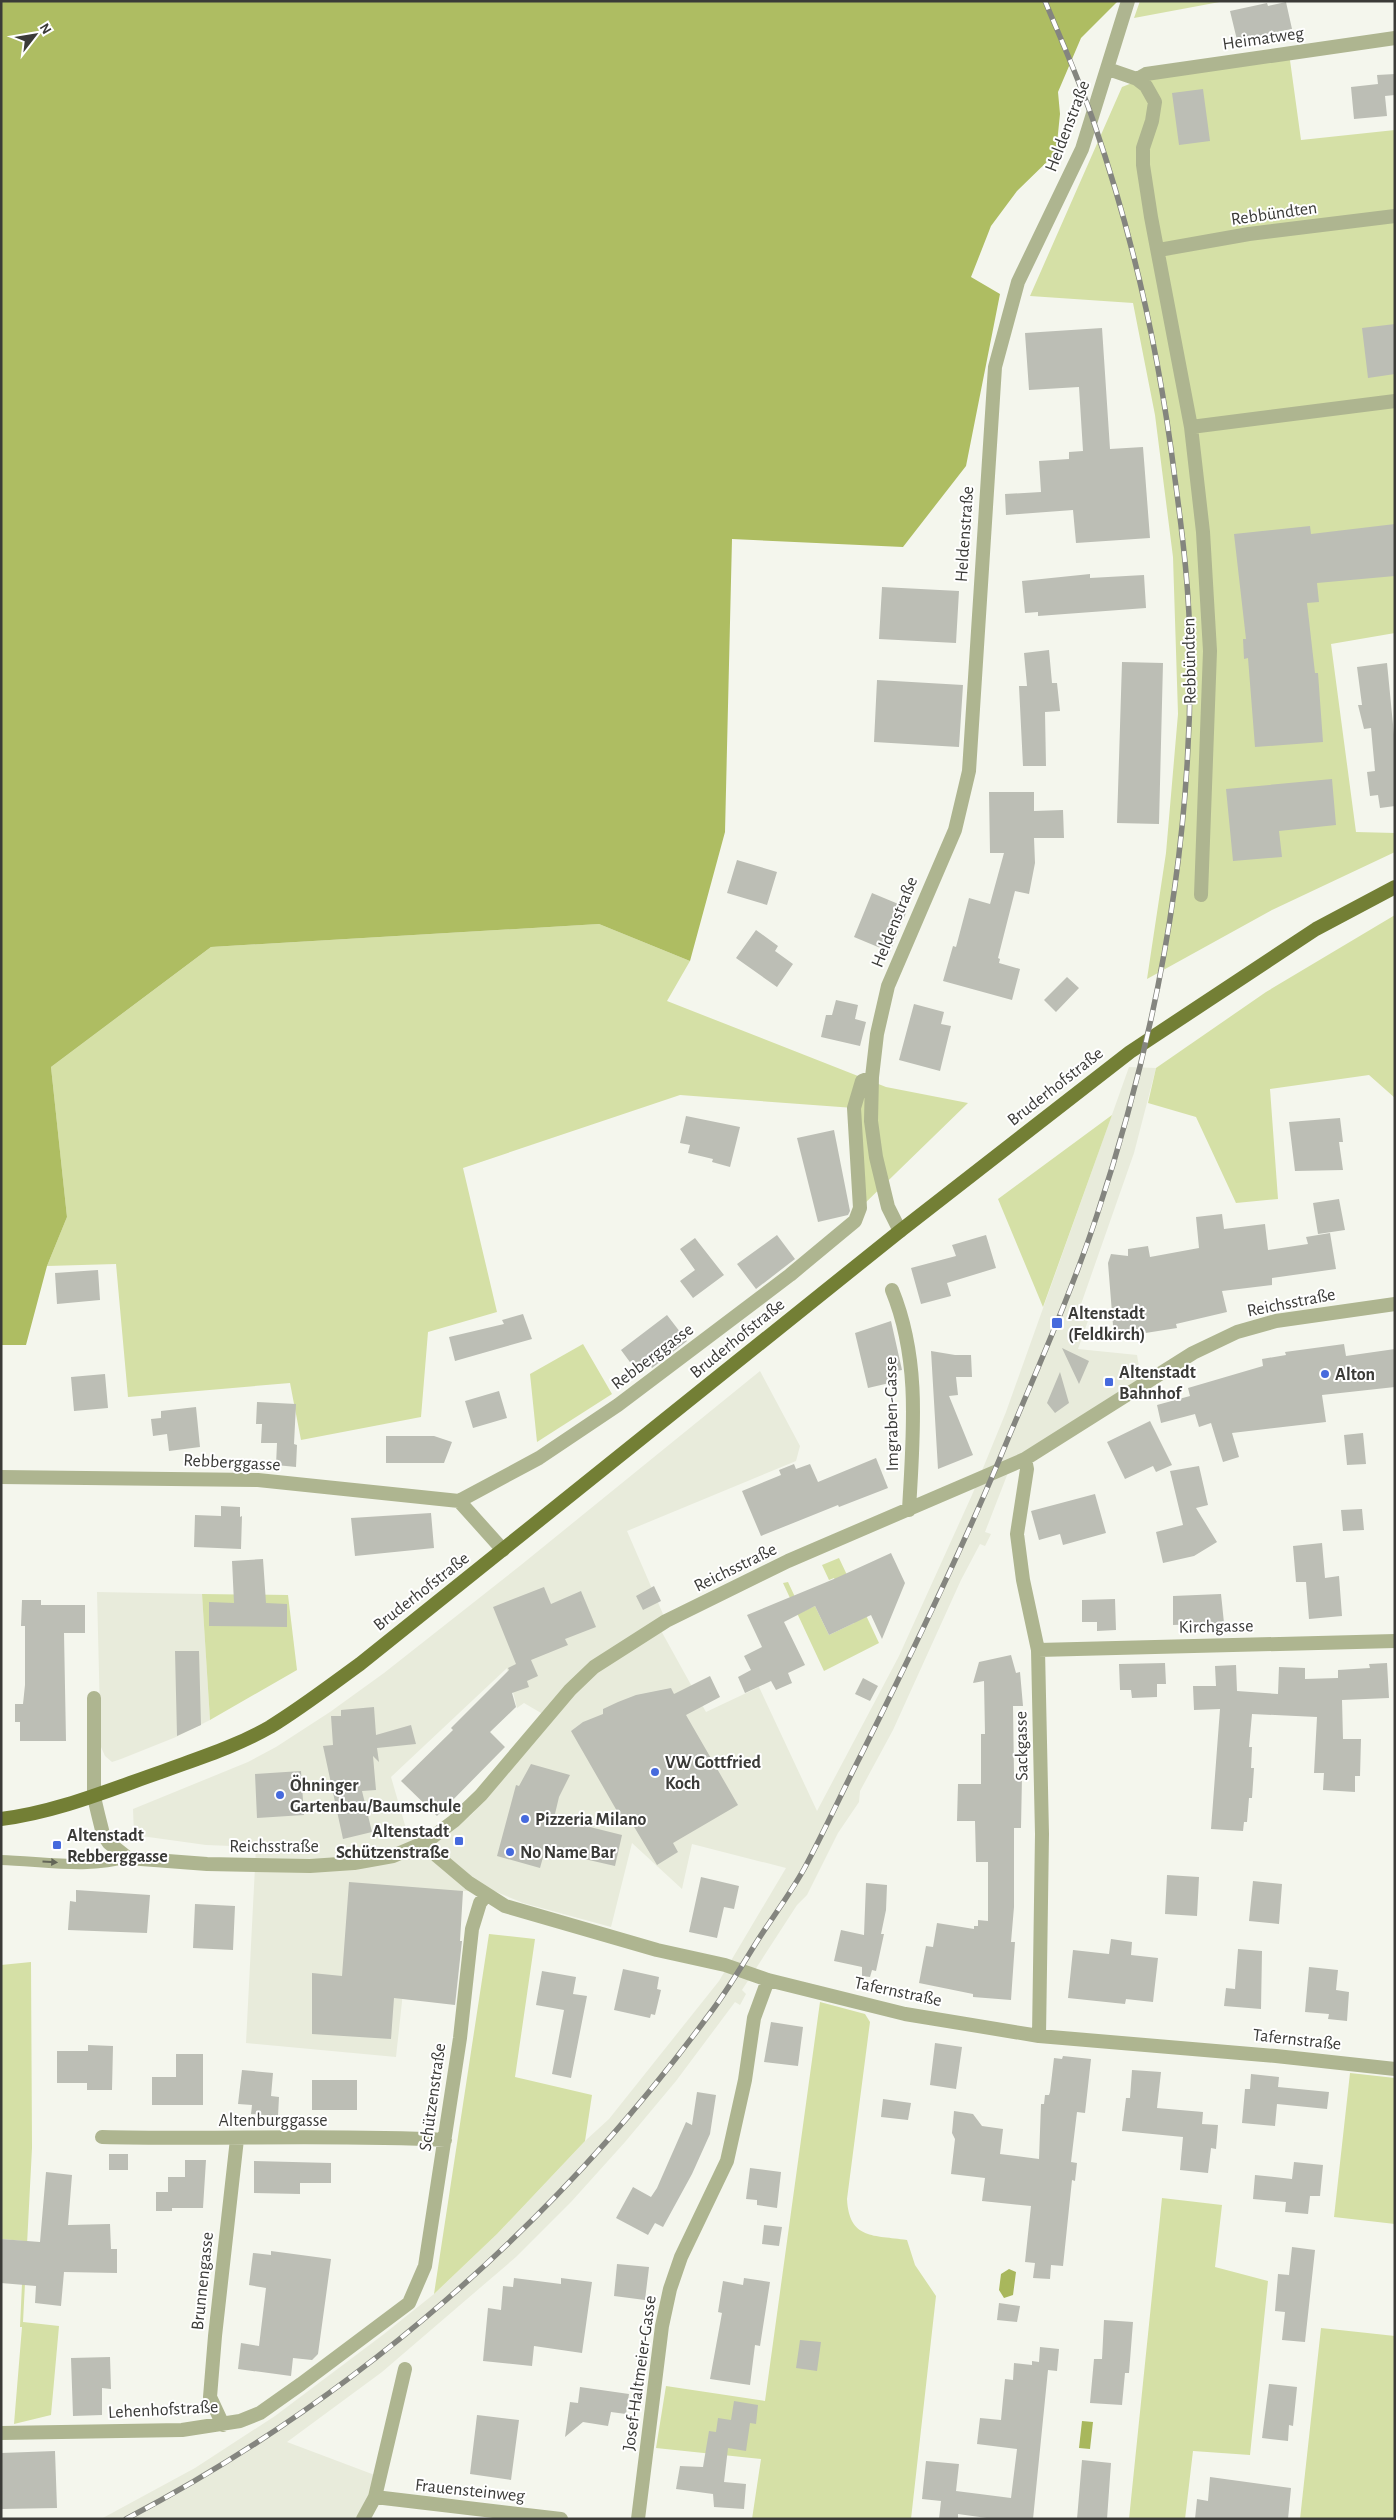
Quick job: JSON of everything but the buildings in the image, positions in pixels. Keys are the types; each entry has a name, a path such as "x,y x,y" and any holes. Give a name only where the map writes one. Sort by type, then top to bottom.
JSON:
{"main road":[{"name":"Bruderhofstraße","path":"94,1796 220,1752 270,1727 360,1664 900,1231 1137,1047 1316,929 1395,887"},
{"path":"1,1819 34,1813 94,1796"}],"street":[{"name":"Heldenstraße","path":"900,1231 888,1207 876,1156 871,1121 872,1078 877,1034 888,986 955,830 969,771 995,367 1018,282 1082,149 1128,1"},
{"name":"Heimatweg","path":"1137,79 1146,74 1395,38"},
{"path":"1108,69 1137,79"},
{"name":"Rebbündten","path":"1137,79 1146,86 1155,102 1152,121 1144,148 1143,165 1192,427 1203,532 1210,651 1201,896"},
{"name":"Rebbündten","path":"1159,250 1249,234 1395,216"},
{"path":"1192,427 1395,401"},
{"name":"Rebberggasse","path":"1,1477 258,1480 459,1501 539,1458 618,1406 790,1275 855,1221 860,1208 854,1108 862,1081 872,1078"},
{"name":"Imgraben-Gasse","path":"892,1290 904,1317 912,1362 914,1424 909,1510"},
{"name":"Reichsstraße","path":"128,1858 207,1864 315,1865 382,1859 426,1842 467,1809 570,1690 602,1662 666,1621 788,1561 1025,1458 1193,1353 1237,1332 1276,1321 1395,1304"},
{"name":"Sackgasse","path":"1025,1458 1026,1474 1017,1534 1023,1580 1038,1650 1042,1834 1039,2036"},
{"path":"459,1501 504,1550"},
{"name":"Kirchgasse","path":"1038,1650 1395,1640"},
{"path":"94,1698 94,1796 103,1834 116,1850 128,1858"},
{"name":"Tafernstraße","path":"426,1842 437,1856 486,1895 521,1912 657,1950 725,1966 768,1980 905,2014 1039,2036 1276,2056 1395,2069"},
{"name":"Schützenstraße","path":"409,2303 425,2266 460,2038 472,1929 480,1902 486,1895"},
{"name":"Josef-Haltmeier-Gasse","path":"638,2519 662,2326 670,2289 681,2257 727,2162 745,2080 754,2018 768,1980"},
{"name":"Altenburggasse","path":"102,2137 237,2139 398,2137 445,2140"},
{"name":"Brunnengasse","path":"223,2425 210,2397 237,2139"},
{"name":"Lehenhofstraße","path":"1,2433 182,2430 240,2421 260,2413 409,2303"},
{"path":"363,2519 375,2497 405,2369"},
{"name":"Frauensteinweg","path":"375,2497 561,2519"}],"lane":[{"name":"Reichsstraße","path":"1,1860 98,1863 128,1858"}],"shaded area":[{"path":"1,1 1118,1 1081,38 1058,92 1060,114 1056,153 1017,191 991,226 971,277 1000,294 966,466 903,547 732,539 725,832 690,961 599,924 211,947 51,1067 67,1217 47,1266 26,1345 1,1345"},
{"path":"1140,1 1225,1 1134,18"},
{"path":"1289,53 1301,140 1395,130 1395,633 1331,644 1356,832 1395,833 1395,852 1272,910 1147,979 1166,853 1178,714 1173,557 1155,415 1133,303 1030,296 1122,87 1162,71"},
{"path":"1395,915 1395,1098 1369,1075 1270,1089 1278,1199 1236,1203 1196,1117 1148,1103 1156,1068 1266,992"},
{"path":"599,924 690,961 667,1001 886,1087 968,1103 860,1208 854,1108 680,1095 463,1168 497,1312 428,1332 421,1417 301,1440 290,1383 128,1397 116,1264 47,1266 67,1217 51,1067 211,947"},
{"path":"1129,1067 1156,1068 1134,1153 1079,1310 1090,1315 1078,1349 1137,1355 1142,1384 1011,1465 985,1532 991,1534 985,1546 980,1544 961,1580 893,1730 860,1791 859,1802 838,1833 807,1895 797,1905 742,1990 746,1994 740,2005 735,2002 676,2081 625,2142 571,2202 516,2257 382,2372 287,2442 380,2477 363,2519 101,2519 195,2468 275,2416 434,2294 497,2234 585,2141 609,2119 719,1981 786,1868 692,1844 682,1889 632,1843 611,1927 523,1903 494,1891 463,1891 409,1937 396,2057 246,2043 256,1847 206,1845 134,1835 133,1809 248,1762 276,1747 330,1712 384,1673 521,1565 760,1371 800,1446 796,1461 627,1531 666,1621 659,1627 706,1712 759,1687 817,1811 899,1656 972,1495 1006,1412","holes":["507,1668 517,1708 524,1703 553,1720 473,1813 448,1834 407,1832 391,1777"]},
{"path":"1112,1115 1043,1307 998,1199"},
{"path":"583,1344 612,1394 537,1442 530,1374"},
{"path":"839,1558 879,1643 824,1671 783,1583 788,1582 802,1612 815,1606 829,1635 854,1623 834,1578 829,1580 822,1565"},
{"path":"97,1592 202,1594 210,1720 176,1737 121,1759 112,1762 105,1756 101,1747"},
{"path":"202,1594 288,1595 297,1670 210,1720"},
{"path":"489,1934 535,1939 515,2077 592,2095 585,2141 497,2234 434,2294"},
{"path":"31,1962 32,2148 23,2322 59,2326 51,2415 14,2424 22,2327 20,2327 24,2241 1,2239 1,1965"},
{"path":"820,2002 865,2014 870,2022 847,2199 849,2212 858,2229 865,2233 907,2240 915,2265 936,2296 911,2519 752,2519 761,2459 656,2448 666,2386 765,2401"},
{"path":"1350,2073 1395,2078 1395,2224 1334,2217"},
{"path":"1162,2198 1222,2205 1215,2267 1268,2281 1250,2455 1193,2451 1185,2519 1129,2519"},
{"path":"1009,2269 1016,2272 1013,2295 1004,2298 999,2290 1001,2274"},
{"path":"1321,2328 1395,2336 1395,2519 1300,2519"},
{"path":"1082,2421 1093,2422 1090,2449 1079,2448"}],"railway":[{"path":"126,2519 210,2471 292,2419 370,2362 446,2300 517,2235 585,2165 648,2092 715,2007 804,1869 900,1676 989,1485 1087,1244 1118,1147 1137,1078 1167,939 1185,797 1189,726 1190,632 1183,545 1169,434 1144,299 1121,211 1094,123 1045,1"}],"place":[{"name":"Altenstadt (Feldkirch)","path":"1057,1323"},
{"name":"Alton","path":"1325,1374"},
{"name":"Altenstadt Bahnhof","path":"1109,1382"},
{"name":"VW Gottfried Koch","path":"655,1772"},
{"name":"Öhninger Gartenbau/Baumschule","path":"280,1795"},
{"name":"Pizzeria Milano","path":"525,1819"},
{"name":"Altenstadt Schützenstraße","path":"459,1841"},
{"name":"Altenstadt Rebberggasse","path":"57,1845"},
{"name":"No Name Bar","path":"510,1852"}]}
